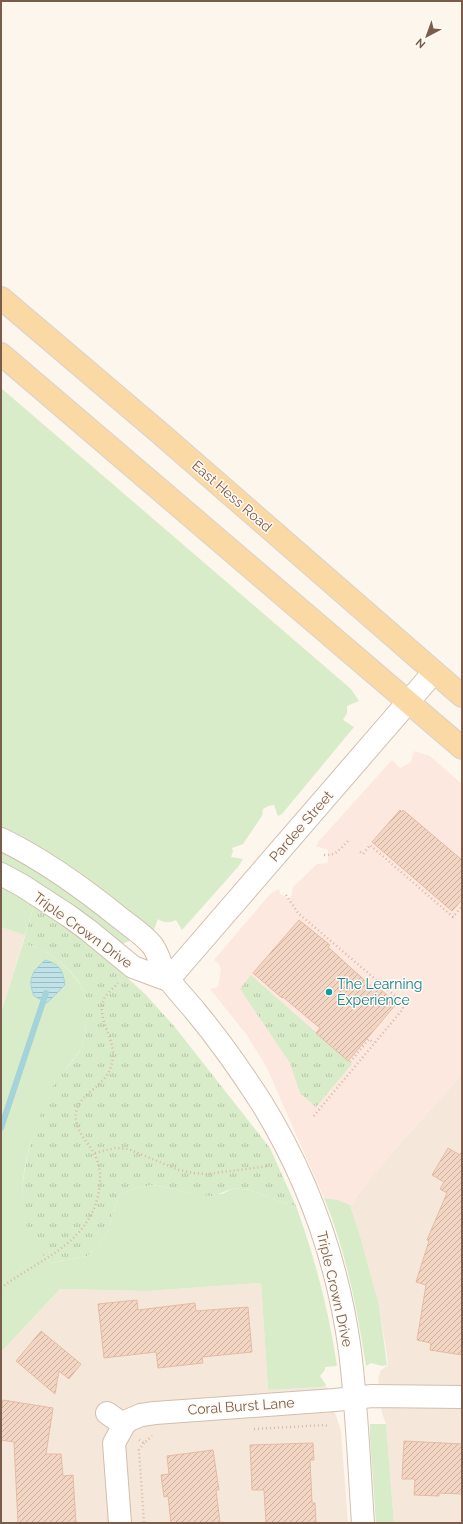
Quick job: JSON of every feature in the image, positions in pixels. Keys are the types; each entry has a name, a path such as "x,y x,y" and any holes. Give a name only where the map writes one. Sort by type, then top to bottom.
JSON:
{"main road":[{"name":"East Hess Road","path":"1,298 462,696"},
{"path":"1,354 462,748"}],"street":[{"name":"Pardee Street","path":"168,980 434,672"},
{"name":"Triple Crown Drive","path":"1,839 33,856 104,904 152,945 168,980 209,1028 248,1082 278,1132 301,1178 318,1222 335,1277 347,1334 354,1397 363,1523"},
{"name":"Triple Crown Drive","path":"1,874 23,886 69,916 132,967 168,980"},
{"name":"Coral Burst Lane","path":"122,1425 135,1417 155,1413 372,1396 462,1397"},
{"path":"120,1523 114,1448 116,1438 122,1425"}],"path":[{"path":"324,855 330,856 336,853 348,841 350,843"},
{"path":"360,852 363,854 370,845 453,917 462,906"},
{"path":"286,896 298,913 402,1002 403,1009 312,1118"},
{"path":"1,1288 65,1246 78,1233 86,1222 96,1201 101,1177 98,1162 95,1153 77,1128 76,1113 82,1100 103,1081 110,1071 113,1049 104,1022 103,1003 105,998 119,983"},
{"path":"350,1062 369,1039 374,1043"},
{"path":"95,1153 115,1148 128,1149 179,1170 193,1173 207,1174 269,1166"},
{"path":"122,1425 144,1443"},
{"path":"254,1429 325,1425 329,1427"},
{"path":"144,1523 139,1450 150,1436 158,1436"}],"shaded area":[{"path":"414,751 430,756 462,784 462,1074 374,1173 350,1205 338,1200 324,1198 266,1066 246,1034 210,989 218,987 221,969 219,964 214,960 270,894 279,889 280,894 287,898 291,898 293,887 317,864 328,863 328,850 316,846 319,841 392,760 400,768 411,762"},
{"path":"1,927 25,935 1,1013"},
{"path":"462,1074 462,1523 394,1523 386,1424 382,1413 378,1378 381,1370 387,1366 388,1363 379,1305 350,1205 374,1173"},
{"path":"261,1283 268,1390 322,1387 326,1385 341,1431 348,1523 1,1523 1,1352 60,1289 147,1291"}],"green space":[{"path":"1,388 351,689 359,701 347,706 347,713 343,720 354,727 282,814 278,816 274,805 263,809 262,816 243,844 232,848 233,851 231,857 243,859 238,867 182,930 176,920 167,922 158,919 153,932 1,829"},
{"path":"1,849 65,887 129,936 129,941 121,945 1,863"},
{"path":"1,885 34,905 25,935 1,927"},
{"path":"34,905 69,929 120,971 145,994 174,1026 270,1148 296,1206 250,1190 234,1188 213,1196 191,1194 175,1189 151,1185 137,1188 125,1192 117,1199 106,1236 87,1256 51,1263 38,1248 29,1232 24,1215 22,1196 24,1177 32,1140 48,1095 56,1081 77,1055 83,1044 86,1031 86,1007 85,997 81,985 68,970 48,953 23,943"},
{"path":"23,943 48,953 68,970 80,985 84,993 86,1004 86,1031 83,1044 79,1052 62,1074 44,1111 33,1137 26,1163 23,1191 24,1213 32,1237 40,1251 51,1263 87,1256 106,1236 117,1199 125,1192 151,1185 175,1189 191,1194 222,1194 234,1188 250,1190 296,1206 321,1285 334,1345 337,1366 325,1367 325,1370 320,1376 326,1385 322,1387 268,1390 261,1283 147,1291 60,1289 1,1352 1,1013"},
{"path":"251,975 352,1064 316,1107 300,1093 290,1063 240,989"},
{"path":"324,1198 338,1200 350,1205 379,1305 387,1365 382,1366 371,1363 366,1366 359,1323 345,1259"},
{"path":"370,1424 386,1424 394,1523 376,1523"}],"water":[{"path":"45,960 54,964 60,969 65,985 47,1003 34,996 31,985 34,972"}],"building":[{"path":"400,810 402,812 403,810 462,860 462,900 452,911 372,842"},
{"name":"The Learning Experience","path":"299,920 330,945 328,947 373,988 375,985 397,1003 348,1061 316,1033 320,1028 253,973"},
{"path":"448,1148 460,1155 462,1151 462,1355 430,1350 431,1343 417,1340 426,1285 416,1282 429,1241 427,1240 447,1193 440,1189 444,1182 432,1175"},
{"path":"137,1300 138,1310 195,1303 196,1311 248,1307 252,1352 202,1357 203,1363 158,1368 156,1352 104,1358 98,1304"},
{"path":"41,1331 81,1364 69,1379 59,1371 55,1394 16,1361"},
{"path":"3,1400 53,1408 46,1454 61,1454 63,1476 73,1475 76,1523 18,1523 14,1442 1,1440 1,1410"},
{"path":"404,1441 462,1444 462,1494 439,1493 439,1496 414,1495 415,1479 402,1479"},
{"path":"313,1443 314,1460 310,1460 312,1503 315,1503 316,1523 266,1523 264,1490 252,1490 250,1445"},
{"path":"213,1450 219,1490 216,1490 220,1523 171,1523 168,1496 164,1497 161,1475 169,1474 167,1456"}],"waterway":[{"path":"1,1128 46,993"}],"place":[{"name":"The Learning Experience","path":"329,992"}]}
